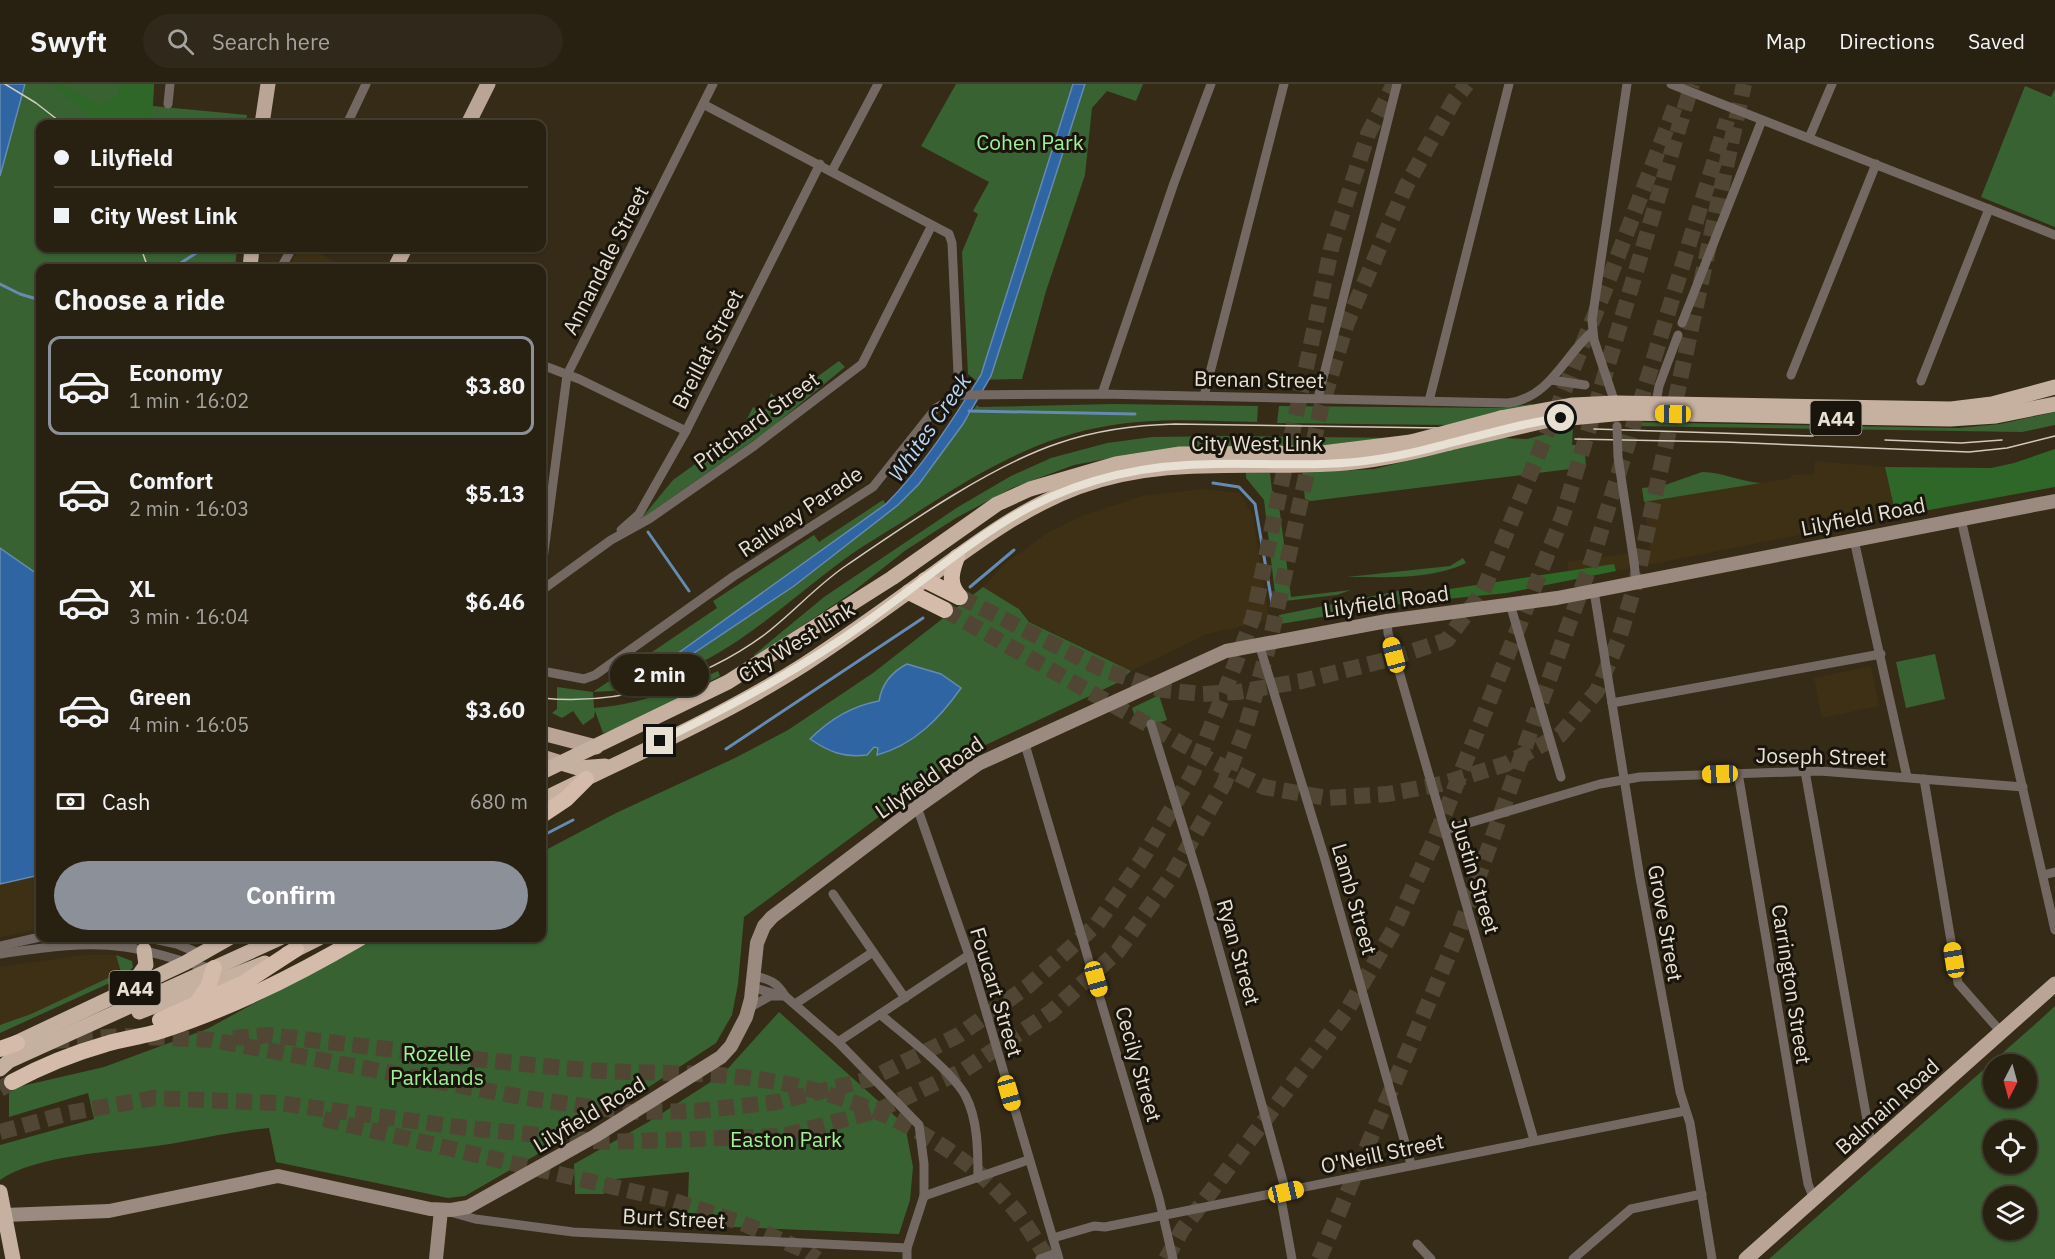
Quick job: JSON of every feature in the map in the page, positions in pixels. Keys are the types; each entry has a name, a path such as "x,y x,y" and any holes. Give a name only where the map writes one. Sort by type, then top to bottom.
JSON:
{"highway":[{"name":"City West Link","path":"546,799 774,683 997,504 1030,489 1086,471 1180,454 1322,453 1411,442 1501,418 1573,405 1616,414 1656,403 1951,409 1992,404 2055,387"},
{"name":"City West Link","path":"552,760 597,747 728,682 904,578 925,580 1031,507 1078,487 1133,471 1205,464 1332,464 1397,456 1549,420 1616,414 1950,419 1996,416 2055,404"},
{"path":"925,580 960,597 952,589 951,580 957,557"},
{"path":"904,578 945,610"},
{"path":"552,760 578,768 595,768 619,762"},
{"path":"546,812 567,799 586,779"},
{"name":"A44","path":"17,1043 129,991 222,942"},
{"path":"0,1069 9,1061 271,942"},
{"path":"90,1024 118,1019 208,987 311,942"},
{"path":"108,1043 158,1032 225,1007 352,942"},
{"path":"129,991 141,976 146,965 146,944"},
{"path":"12,1082 64,1058 108,1043 193,1007 244,983 296,949"},
{"path":"193,1007 208,987 214,969"},
{"path":"0,1050 17,1043"},
{"path":"0,1192 13,1259"}],"main road":[{"path":"262,84 264,102"},
{"path":"262,120 268,84"},
{"path":"470,120 488,84"},
{"name":"Lilyfield Road","path":"4,1215 109,1211 278,1176 441,1210 458,1210 478,1202 595,1136 705,1068 731,1046 749,1008 757,943 764,927 772,917 917,807 978,764 1215,655 1259,644 1387,621 1594,591 2055,501"},
{"path":"546,734 597,747"},
{"name":"Balmain Road","path":"1746,1259 2055,984"},
{"path":"436,1259 441,1210"}],"street":[{"path":"168,104 170,84"},
{"path":"349,120 366,84"},
{"name":"Annandale Street","path":"546,497 567,375 713,84"},
{"path":"832,171 878,84"},
{"path":"1102,394 1174,183 1211,84"},
{"path":"1204,396 1284,84"},
{"path":"1318,398 1397,84"},
{"path":"1429,401 1509,84"},
{"path":"1627,84 1593,308 1592,332 1616,414 1618,457 1636,581"},
{"path":"1671,84 2055,234"},
{"path":"1809,138 1832,84"},
{"path":"703,104 949,234 952,243 963,395"},
{"path":"1682,323 1762,120"},
{"name":"Breillat Street","path":"611,540 639,514 686,431 820,164"},
{"path":"1791,375 1876,164"},
{"path":"1921,381 1989,208"},
{"name":"Pritchard Street","path":"546,587 611,540 649,519 754,446 862,364 932,225"},
{"name":"Brenan Street","path":"963,395 1102,394 1519,401 1538,392 1551,380 1592,332"},
{"path":"1656,403 1659,386 1678,335"},
{"path":"546,367 686,431"},
{"path":"1551,380 1586,385"},
{"name":"Railway Parade","path":"546,671 584,679 595,675 734,576 873,487 936,408 963,395"},
{"path":"1961,519 2055,930"},
{"path":"1854,540 1908,777"},
{"name":"Grove Street","path":"1594,591 1664,1012 1685,1111 1690,1123 1713,1259"},
{"path":"1510,604 1561,777"},
{"name":"Justin Street","path":"1387,621 1397,666 1534,1140"},
{"name":"Lamb Street","path":"1259,644 1324,856 1411,1164"},
{"path":"1612,703 1881,654"},
{"name":"Ryan Street","path":"1151,724 1203,892 1283,1192 1292,1259"},
{"name":"Cecily Street","path":"1024,741 1163,1214 1173,1259"},
{"path":"1805,771 1872,1148"},
{"name":"Joseph Street","path":"1445,830 1624,778 1805,771 2023,787"},
{"name":"Carrington Street","path":"1738,773 1796,1116 1814,1199"},
{"path":"1923,779 1958,983 2001,1032"},
{"name":"Foucart Street","path":"917,807 969,955 1058,1256"},
{"path":"2043,875 2055,872"},
{"path":"832,894 905,998"},
{"path":"0,946 36,939"},
{"path":"146,944 185,963 214,969"},
{"path":"0,954 78,945 146,944 202,953 214,969"},
{"path":"795,1004 873,952"},
{"path":"838,1042 969,955"},
{"path":"753,981 795,1004 838,1042 919,1125 924,1164 924,1196 907,1248 907,1259"},
{"path":"749,1008 770,996 781,995"},
{"path":"880,1014 953,1079 965,1096 978,1142 978,1178"},
{"name":"O'Neill Street","path":"1053,1238 1094,1226 1105,1227 1685,1111"},
{"path":"924,1196 1028,1160"},
{"path":"1573,1259 1631,1209 1702,1194"},
{"name":"Burt Street","path":"441,1210 476,1219 573,1232 907,1248"},
{"path":"1417,1244 1431,1259"},
{"path":"1040,1259 1058,1256"}],"shaded area":[{"path":"297,252 317,252 339,264 291,264"},
{"path":"1815,461 1885,467 1896,516 1616,571 1614,564 1569,572 1567,562 1650,550 1644,502 1791,478 1791,475 1814,474"},
{"path":"1203,489 1240,493 1253,516 1269,620 1207,634 1131,671 1029,621 1019,609 983,587 1006,563 1047,533 1084,515 1142,496"},
{"path":"1871,666 1879,706 1822,718 1814,678"},
{"path":"36,876 36,930 0,937 0,884"},
{"path":"84,955 116,955 122,972 31,1014 0,1025 0,967"}],"green space":[{"path":"25,84 154,84 153,106 247,115 246,120 36,120 36,252 237,252 235,264 36,264 36,573 0,548 0,176"},
{"path":"52,84 64,87 101,105 118,96 120,84 154,84 151,120 94,120"},
{"name":"Cohen Park","path":"956,84 1143,84 1136,101 1107,91 1092,108 1085,175 1046,291 1022,379 975,380 968,374 962,252 978,214 973,211 989,182 921,146"},
{"path":"2025,86 2051,97 2055,89 2055,227 1981,197"},
{"path":"839,361 845,367 771,428 640,520 673,480 741,431 753,407 762,411 767,408 771,393 781,403"},
{"path":"1113,404 1258,406 1257,422 1182,420 1126,423 1080,432 1028,450 954,489 858,550 734,643 694,666 670,676 655,679 794,586 910,494 977,405 979,407"},
{"path":"1533,405 1450,425 1277,423 1279,406 1501,408"},
{"path":"2055,412 2055,425 2022,432 1631,426 1630,422 1958,428 2000,424"},
{"path":"1573,427 1572,445 1581,445 1576,449 1579,453 1585,453 1586,467 1311,501 1305,499 1302,473 1374,469 1502,438 1527,439"},
{"path":"1152,437 1401,438 1346,447 1121,456 1074,465 1012,488 956,518 906,550 850,594 755,657 754,655 824,597 958,507 1011,476 1051,458 1107,443"},
{"path":"2055,449 2055,487 1896,516 1885,467 1991,468"},
{"path":"1246,472 1270,473 1272,490 1278,498 1291,597 1351,590 1337,595 1276,602 1264,500 1246,478"},
{"path":"1702,472 1761,483 1644,502 1642,488 1662,486"},
{"path":"883,500 886,504 629,690 593,692 717,608 713,601 814,535 819,542"},
{"path":"1463,558 1466,563 1423,575 1347,577 1450,566"},
{"path":"1614,564 1616,571 1507,593 1446,599 1443,590"},
{"name":"Rozelle Parklands","path":"983,587 1019,609 1029,622 1131,671 1117,683 958,758 744,917 738,984 732,1015 716,1043 609,1113 465,1196 448,1198 276,1162 269,1128 54,1160 33,1165 0,1180 0,1145 94,1119 88,1093 9,1117 9,1089 104,1067 207,1029 367,942 546,942 546,850 616,813 735,758 788,730 873,673"},
{"path":"1403,590 1408,592 1413,602 1280,624 1279,615"},
{"path":"1935,654 1945,699 1906,708 1896,662"},
{"path":"718,671 720,676 621,728 603,733 595,711 594,717 583,725 573,711 562,718 552,713 557,709 557,687 593,692 594,708 658,695"},
{"path":"1159,695 1167,720 1139,729 1132,708"},
{"path":"116,955 132,961 133,967 125,976 0,1033 0,1025 31,1014 121,972"},
{"path":"2055,1006 2055,1259 1769,1259 1983,1070 1983,1108 2037,1108 2037,1054 2001,1054"},
{"name":"Easton Park","path":"779,1012 905,1125 913,1167 910,1200 899,1234 687,1225 689,1172 605,1180 604,1194 575,1194 574,1164 650,1121 723,1074"}],"water":[{"path":"0,84 25,84 0,176"},
{"name":"Whites Creek","path":"1073,84 1085,84 991,376 963,424 919,484 898,505 794,586 655,679 649,674 886,504 900,490 937,442 981,375"},
{"path":"0,548 36,573 36,876 0,884"},
{"path":"907,664 941,674 961,688 925,729 903,745 877,755 878,748 874,747 867,755 851,756 837,753 810,739 842,714 859,706 879,701 888,679"}],"waterway":[{"path":"179,264 198,252"},
{"path":"0,284 36,299"},
{"path":"969,411 1135,414"},
{"path":"1213,483 1239,487 1255,504 1272,603"},
{"path":"648,532 689,591"},
{"path":"970,587 1014,550"},
{"path":"726,749 923,618"},
{"path":"546,834 573,820"}],"tunnel":[{"path":"53,1041 123,1036 212,1040 533,1099 628,1112 696,1111 777,1102 870,1079 959,1035 1028,986 1097,924 1142,859 1193,773 1253,618 1332,245 1368,134 1394,84"},
{"path":"0,1132 69,1113 154,1098 278,1103 459,1127 606,1142 783,1136 879,1110 964,1070 1051,1012 1118,951 1172,875 1224,784 1246,727 1270,641 1321,408 1347,323 1406,186 1454,100 1467,84"},
{"path":"1166,1259 1182,1230 1346,1012 1394,929 1433,843 1563,515 1692,84"},
{"path":"945,610 1214,762 1264,787 1327,798 1388,794 1441,784 1506,764 1560,735 1597,691 1619,639 1637,578 1744,84"},
{"path":"960,597 1102,669 1163,690 1202,694 1238,692 1302,681 1386,660 1447,640 1483,591 1604,292 1677,101"},
{"path":"1319,1259 1459,931 1593,557 1727,120"},
{"path":"233,1038 269,1035 576,1069 740,1077 778,1082 816,1091 854,1102 890,1117 925,1135 958,1157 988,1182 1015,1210 1048,1259"},
{"path":"0,1089 12,1082"},
{"path":"324,1119 674,1201 742,1223 806,1251 817,1259"}],"tram line":[{"path":"5,84 58,120"},
{"path":"142,252 147,264"},
{"path":"546,698 600,698 629,694 658,687 714,665 764,635 836,573 923,514 978,480 1033,453 1073,438 1117,429 1175,424 1440,428"},
{"path":"1594,429 1813,436"},
{"path":"1575,439 1725,442 1969,452 2007,448 2055,436"},
{"path":"1885,440 1961,443 2002,440"}],"route":[{"path":"660,741 735,704 807,663 1001,526 1031,507 1078,487 1133,471 1158,467 1216,464 1332,464 1397,456 1509,428 1561,418"}]}
